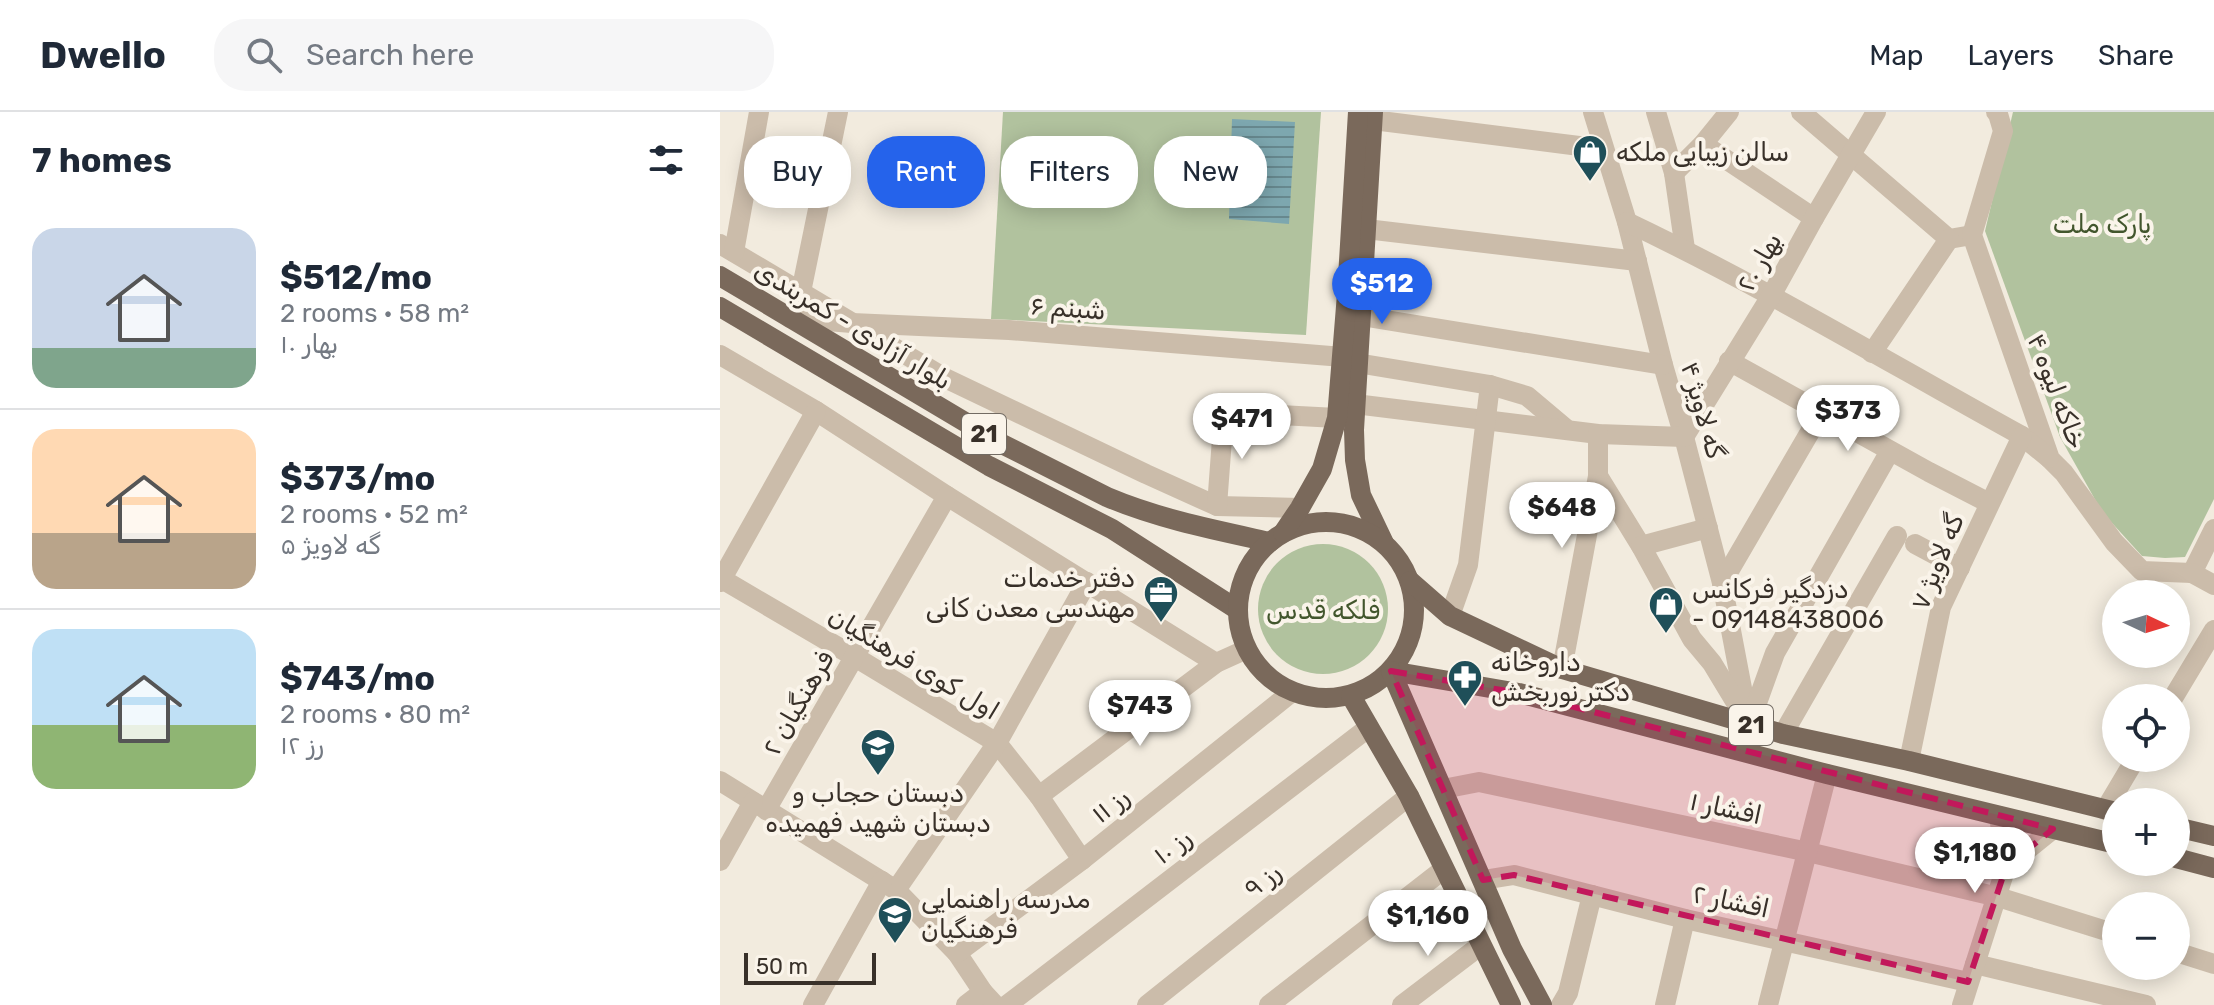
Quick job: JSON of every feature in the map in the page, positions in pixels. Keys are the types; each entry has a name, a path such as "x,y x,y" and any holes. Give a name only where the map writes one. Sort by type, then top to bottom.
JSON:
{"main road":[{"path":"1277,537 1300,508 1322,469 1361,316 1368,115"},
{"path":"1368,115 1350,360 1355,404 1355,460 1361,495 1384,543"},
{"name":"بلوار آزادی - کمربندی","path":"720,276 1002,444 1124,505 1201,527 1277,537"},
{"name":"بلوار آزادی - کمربندی","path":"720,307 989,466 1112,529 1238,610"},
{"path":"1112,529 1124,505"},
{"name":"21","path":"1335,522 1361,529 1384,543 1399,560 1410,581 1414,605 1413,629 1405,651 1391,671 1379,682 1351,696 1321,699 1292,692 1274,682 1258,667 1240,630 1238,610 1242,585 1253,561 1277,537 1308,523 1335,522"},
{"name":"21","path":"1410,581 1450,616 1562,669 1783,734 1909,761 2102,809"},
{"path":"1391,671 1512,949 1542,1005"},
{"name":"21","path":"1391,671 1519,693 1827,774 2102,841"},
{"path":"1351,696 1409,796 1511,1005"},
{"path":"2190,830 2214,836"},
{"path":"2190,862 2214,868"}],"street":[{"path":"759,112 727,248 945,378 1217,506 1300,508"},
{"path":"801,292 838,112"},
{"name":"گه لاویژ ۴","path":"1593,112 1627,222 1722,583 1749,725"},
{"path":"1656,112 1674,173 1685,249"},
{"path":"1674,173 1729,112"},
{"path":"1801,112 1949,239"},
{"name":"بهار ۲۰","path":"1684,437 1771,296 1876,112"},
{"path":"1872,353 1949,239 1972,235 2003,131 1996,112"},
{"path":"1368,115 1603,149"},
{"path":"1703,144 1814,218"},
{"path":"1627,222 1685,249 2022,436 2050,459"},
{"path":"1366,229 1637,261"},
{"name":"خاکه لیوه ۴","path":"1972,235 2050,459 2064,473 2114,542 2142,571 2192,573"},
{"path":"1361,316 1663,365"},
{"name":"شبنم ۶","path":"790,318 1024,331 1350,360 1490,385 1527,396 1565,428"},
{"path":"720,355 816,411 1216,663"},
{"path":"1729,361 1989,503"},
{"path":"1450,616 1468,565 1490,385"},
{"path":"1355,404 1598,434 1684,437"},
{"path":"721,580 816,411"},
{"path":"1217,506 1224,412 1337,418"},
{"path":"1722,583 1821,413"},
{"path":"1562,669 1598,476 1598,434"},
{"name":"گه لاویژ ۷","path":"1909,761 1941,607 2022,436"},
{"path":"1749,725 1775,653 1890,451"},
{"path":"1598,476 1692,639 1712,663 1749,725"},
{"name":"فرهنگیان ۲","path":"720,861 760,806 855,657 947,496"},
{"path":"1641,546 1708,528"},
{"path":"2214,529 2192,573 2214,585"},
{"path":"1783,734 1906,540 1960,568"},
{"name":"اول کوی فرهنگیان","path":"721,580 997,743 1039,796 1082,860"},
{"path":"813,1005 889,886 997,743 1087,582"},
{"path":"2181,684 2214,630"},
{"path":"1039,796 1216,663 1247,649"},
{"name":"رز ۱۱","path":"957,953 1082,860 1292,692"},
{"name":"رز ۱۰","path":"1007,1005 1368,728"},
{"path":"1768,1005 1827,774"},
{"path":"720,781 889,886 957,953 989,998 966,1005"},
{"name":"افشار ۱","path":"1443,789 1479,782 1808,852 1998,897 2102,930"},
{"name":"رز ۹","path":"1147,1005 1409,796"},
{"path":"1962,1005 2006,867 1999,816"},
{"path":"2006,867 2053,829"},
{"path":"1269,1005 1444,869"},
{"name":"افشار ۲","path":"1483,880 1514,875 1685,919 1784,940 2146,1005"},
{"path":"1561,1005 1568,993 1592,895"},
{"path":"1665,1005 1685,919"},
{"path":"1402,1005 1481,945"},
{"path":"2190,956 2214,964"}],"highlighted area":[{"path":"1391,671 1519,693 2053,829 2006,867 1968,982 1514,875 1483,880"}],"green space":[{"path":"1003,112 1321,112 1306,335 991,319 1001,146 1001,208 1138,208 1138,136 1002,136"},
{"name":"پارک ملت","path":"2013,112 2214,112 2214,499 2185,557 2142,556 2102,512 2060,437 1985,231"},
{"name":"فلکه قدس","path":"1323,544 1348,549 1369,563 1383,584 1388,609 1383,634 1369,655 1348,669 1323,674 1298,669 1277,655 1263,634 1258,609 1263,584 1277,563 1298,549"}],"water":[{"path":"1232,119 1295,122 1289,224 1229,219 1229,208 1267,208 1267,136 1231,136"}],"place":[{"name":"سالن زیبایی ملکه","path":"1590,183"},
{"name":"دفتر خدمات مهندسی معدن کانی","path":"1161,624"},
{"name":"دزدگیر فرکانس - 09148438006","path":"1666,635"},
{"name":"داروخانه دکتر نوربخش","path":"1465,708"},
{"name":"دبستان حجاب و دبستان شهید فهمیده","path":"878,777"},
{"name":"مدرسه راهنمایی فرهنگیان","path":"895,945"}]}
